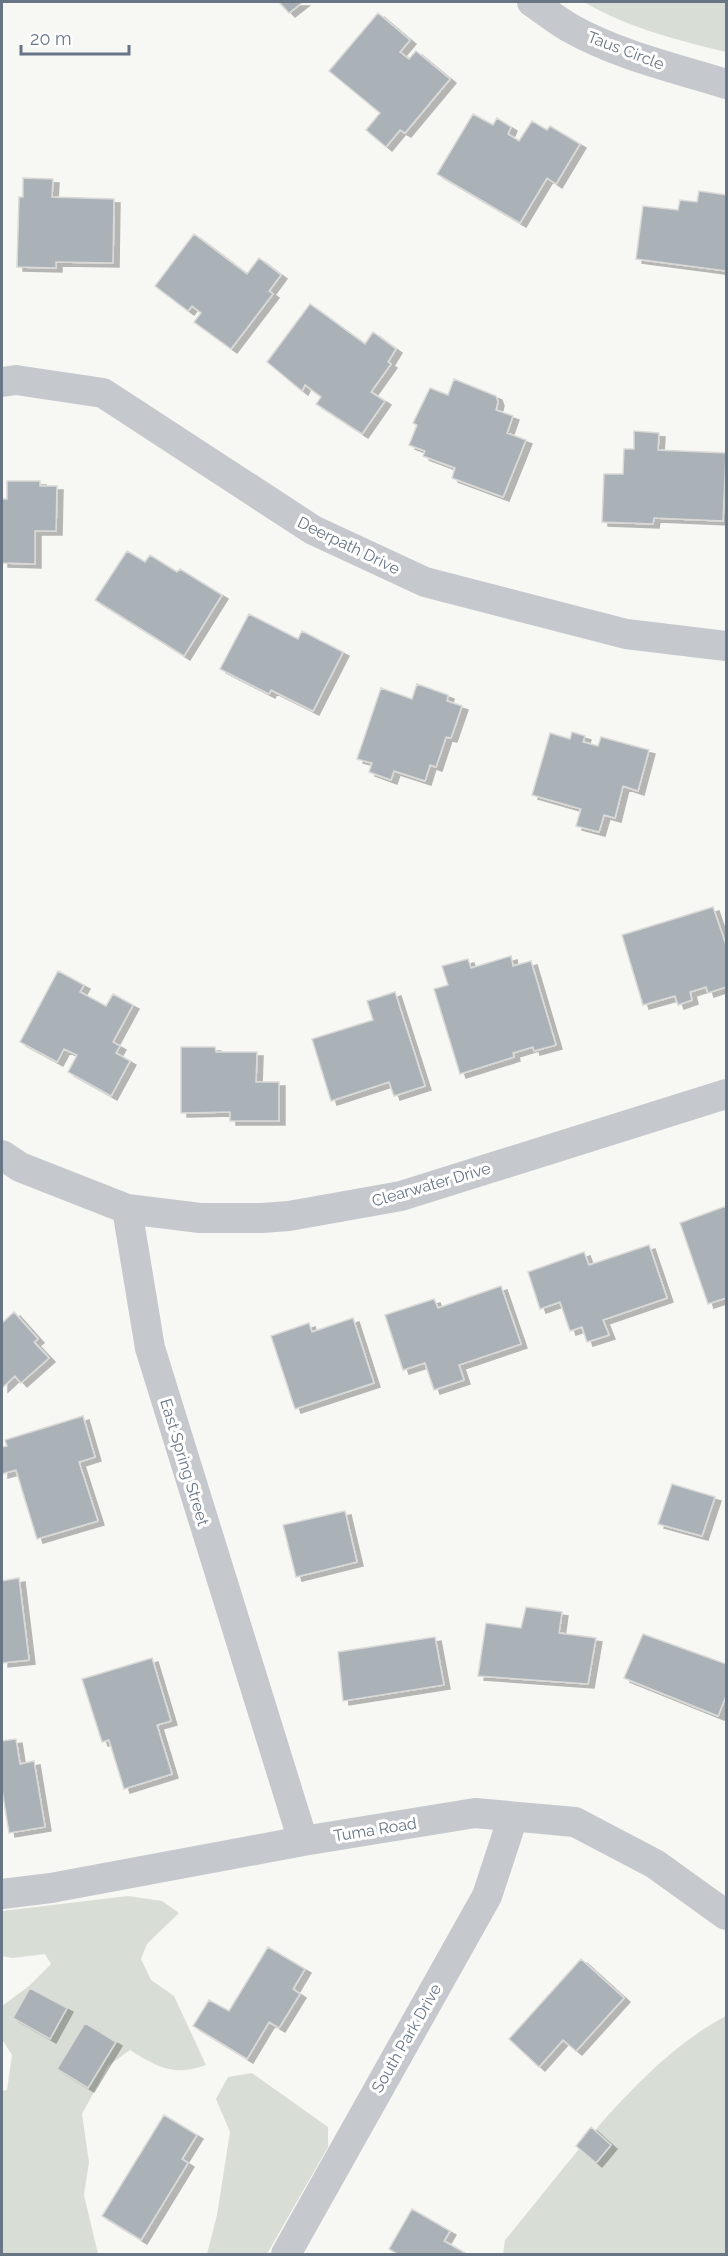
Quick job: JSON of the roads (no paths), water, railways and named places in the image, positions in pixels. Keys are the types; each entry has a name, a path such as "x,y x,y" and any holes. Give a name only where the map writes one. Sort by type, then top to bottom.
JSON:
{"street":[{"name":"Taus Circle","path":"532,2 570,28 602,43 643,59 726,84"},
{"name":"Deerpath Drive","path":"2,382 16,380 102,393 313,530 425,582 636,636 726,646"},
{"name":"Clearwater Drive","path":"127,1209 201,1218 262,1218 289,1216 401,1196 726,1094"},
{"path":"2,1155 20,1167 127,1209"},
{"name":"East Spring Street","path":"127,1209 150,1348 303,1841"},
{"name":"Tuma Road","path":"2,1894 51,1888 303,1841 475,1813 575,1822 655,1864 726,1915"},
{"name":"South Park Drive","path":"286,2254 487,1896 513,1817"}]}
